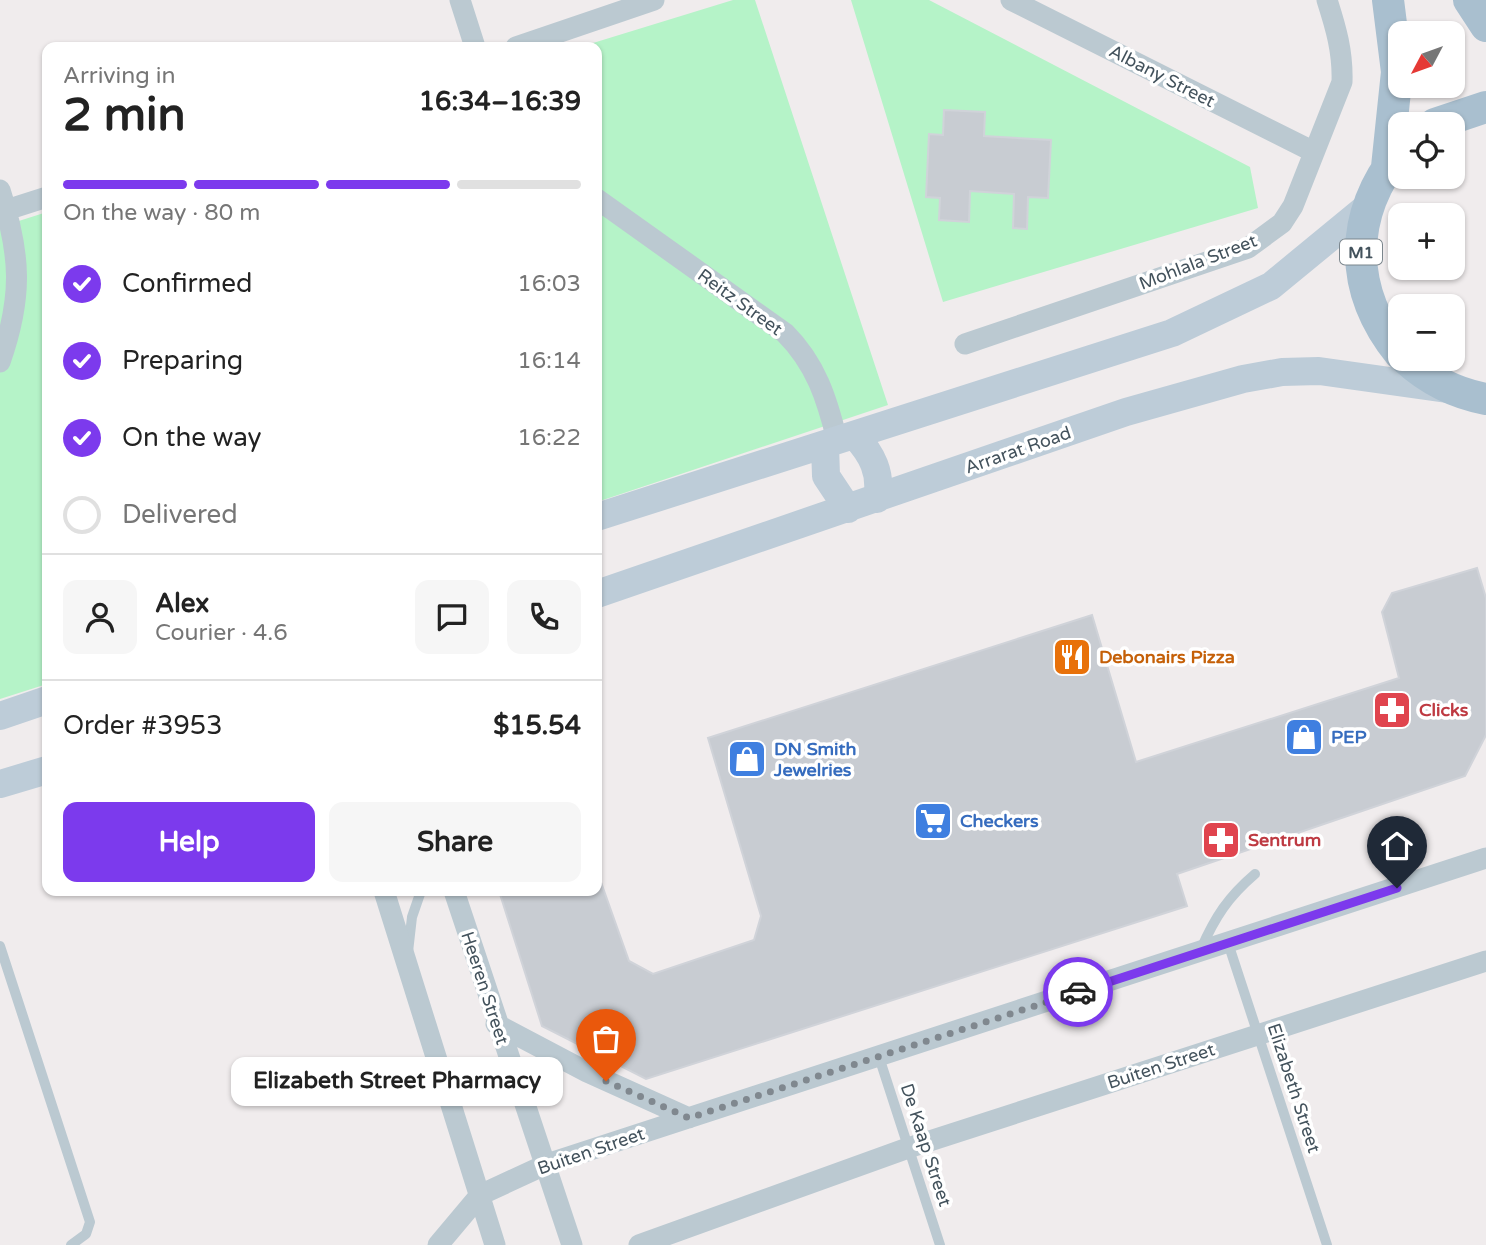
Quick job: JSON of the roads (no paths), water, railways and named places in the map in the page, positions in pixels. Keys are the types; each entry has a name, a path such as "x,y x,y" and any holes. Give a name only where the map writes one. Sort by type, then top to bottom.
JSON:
{"main road":[{"name":"M1","path":"1388,0 1396,72 1395,112"},
{"path":"1469,0 1486,26"},
{"path":"1465,114 1486,107"},
{"name":"M1","path":"1388,168 1367,207 1361,238 1361,269 1368,299 1380,328 1388,338"},
{"path":"1420,371 1473,401"}],"street":[{"path":"460,0 473,42"},
{"path":"531,42 654,0"},
{"name":"Albany Street","path":"1011,0 1314,152"},
{"name":"Mohlala Street","path":"965,344 1248,248 1282,223 1293,206 1342,82 1343,60 1339,35 1326,0"},
{"path":"0,362 17,300 19,274 2,204 42,198"},
{"name":"Reitz Street","path":"602,203 792,340 809,359 826,396 839,440"},
{"path":"602,515 1172,333 1271,286 1367,207"},
{"name":"Arrarat Road","path":"602,592 1126,412 1242,379 1282,372 1319,371 1473,401"},
{"path":"839,440 875,465 880,485 877,499"},
{"path":"839,440 826,476 848,509"},
{"path":"0,716 42,702"},
{"path":"0,784 42,771"},
{"name":"Buiten Street","path":"438,1245 480,1195 547,1164 1486,858"},
{"path":"386,896 495,1245"},
{"name":"Heeren Street","path":"456,896 496,1024 547,1164 572,1245"},
{"name":"Buiten Street","path":"639,1245 908,1147 1486,961"},
{"path":"496,1024 587,1072 689,1118"}],"lane":[{"path":"1200,952 1215,915 1230,896 1255,874"},
{"path":"407,965 412,917 419,896"},
{"name":"Elizabeth Street","path":"1228,943 1327,1245"},
{"path":"0,946 90,1222 86,1234 72,1245"},
{"name":"De Kaap Street","path":"878,1057 940,1245"}],"place":[{"name":"Debonairs Pizza","path":"1072,657"},
{"name":"Clicks","path":"1392,710"},
{"name":"PEP","path":"1304,737"},
{"name":"DN Smith Jewelries","path":"747,759"},
{"name":"Checkers","path":"933,821"},
{"name":"Sentrum","path":"1221,840"},
{"name":"Elizabeth Street Pharmacy","path":"606,1081"}]}
